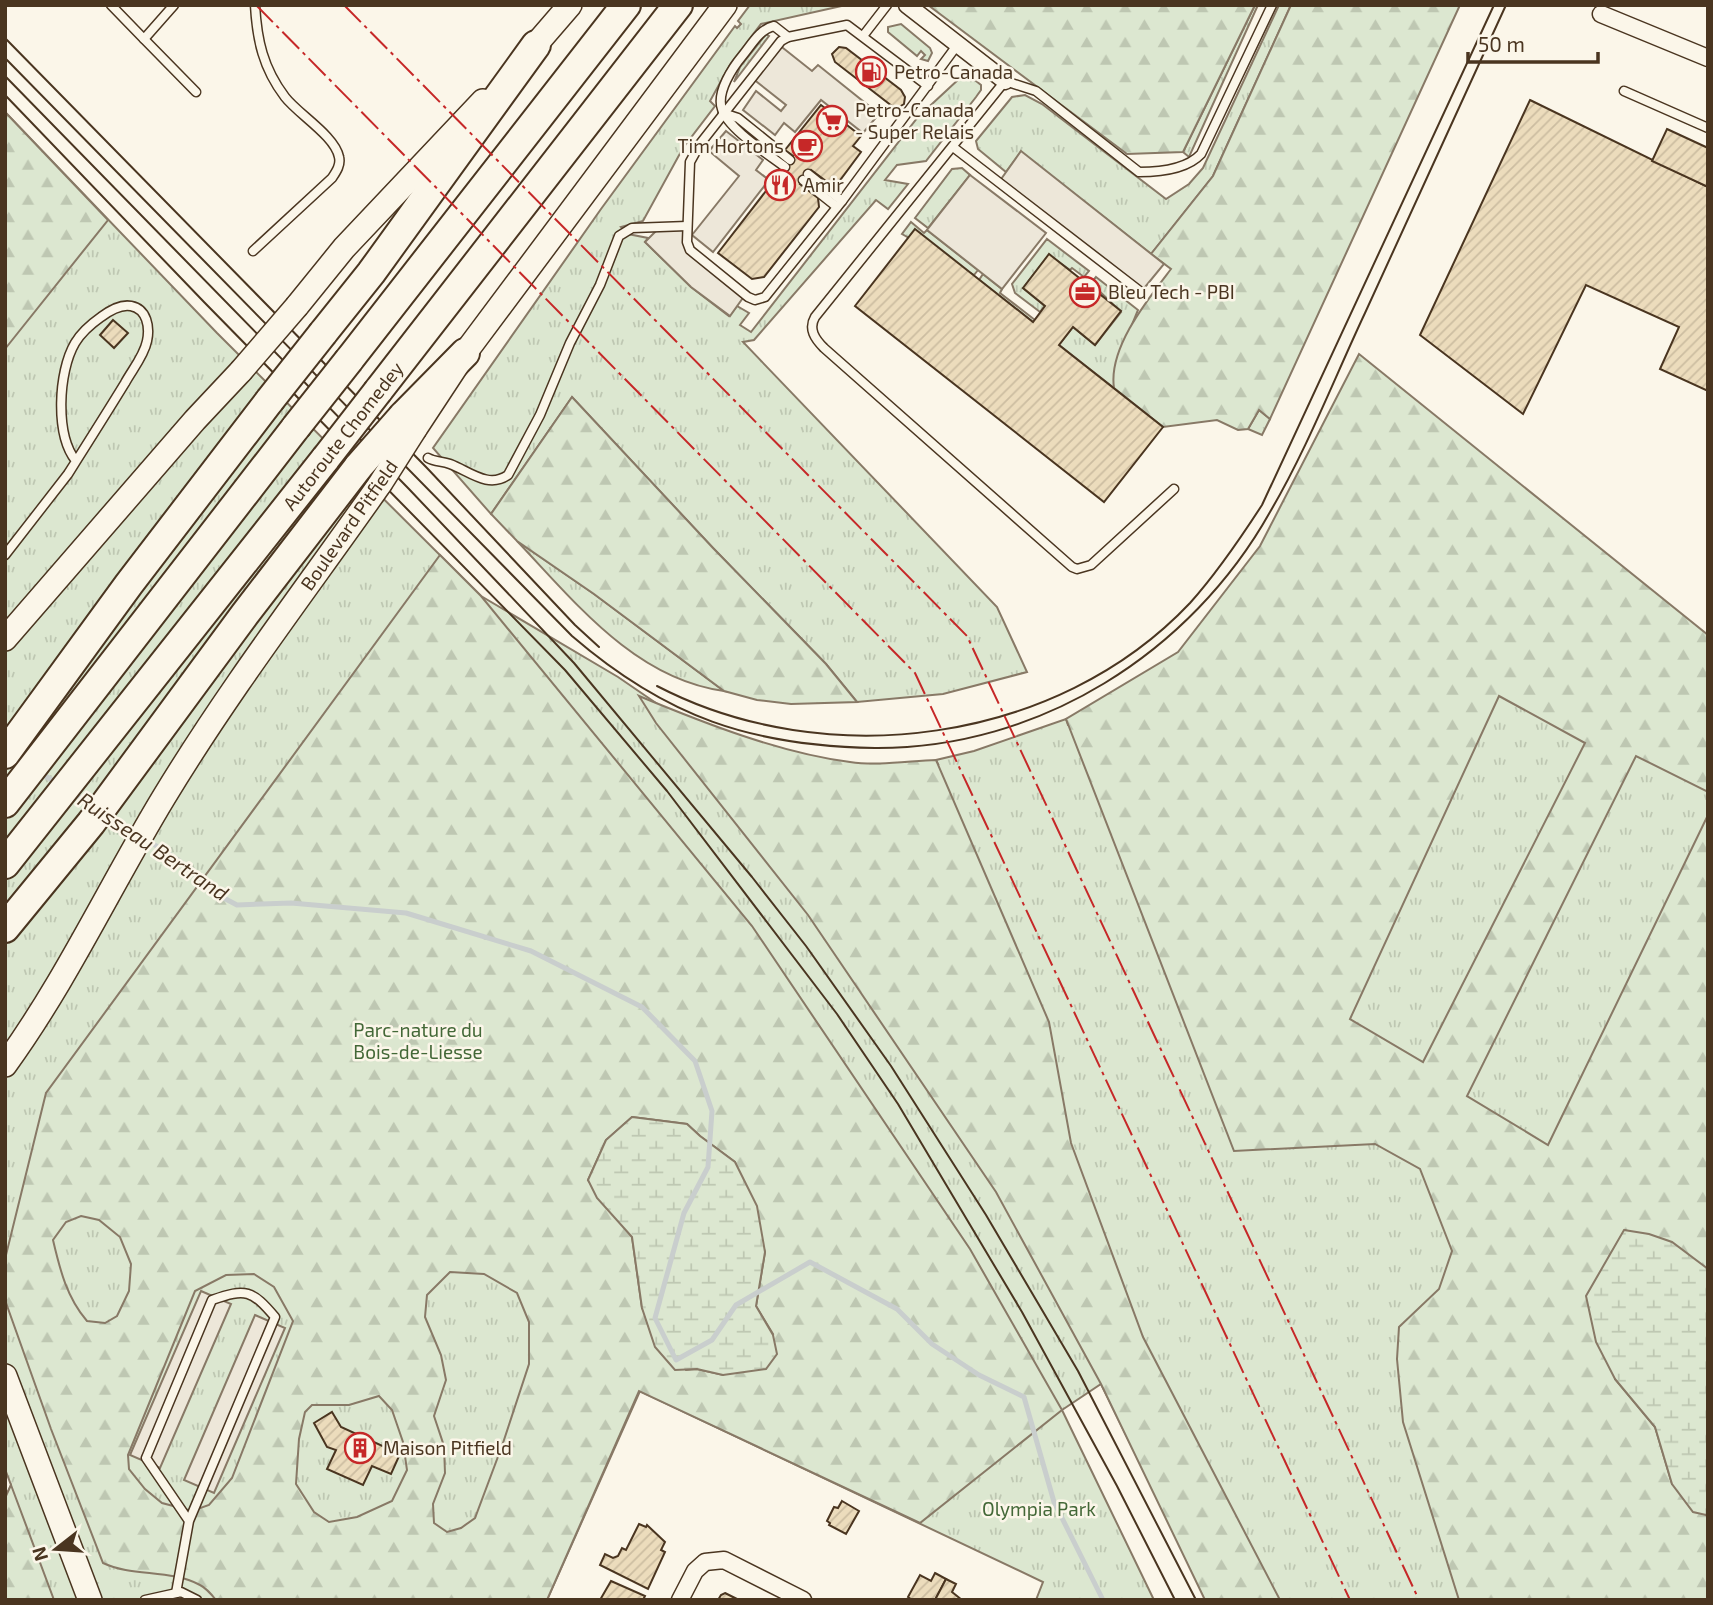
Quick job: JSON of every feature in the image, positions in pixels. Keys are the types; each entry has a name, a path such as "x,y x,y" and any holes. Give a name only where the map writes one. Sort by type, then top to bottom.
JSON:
{"highway":[{"path":"5,803 626,5"},
{"name":"Autoroute Chomedey","path":"12,856 678,5"},
{"path":"5,754 129,584 371,273 536,45"},
{"path":"5,928 53,871 348,480 409,423 465,353"}],"main road":[{"path":"9,629 241,370 344,248 536,45 570,5"},
{"path":"465,353 725,5"},
{"name":"Boulevard Pitfield","path":"5,1065 42,1013 107,894 180,771 255,657 368,501 409,423"},
{"path":"5,1376 90,1600"}],"street":[{"path":"907,5 1005,81"},
{"path":"1601,14 1708,58"},
{"path":"680,1600 695,1571 705,1562 724,1560 803,1600"}],"lane":[{"path":"111,5 196,92"},
{"path":"144,39 174,5"},
{"path":"253,251 332,177 339,167 339,157 331,142 285,97 267,65 257,40 255,5"},
{"path":"863,36 887,5"},
{"path":"1174,489 1091,565 1084,568 1072,567 958,468 815,337 811,325 1005,81 1036,91 1139,172 1187,164 1200,154 1272,5"},
{"path":"928,86 851,26 843,24 781,41 723,113 690,162 687,226 690,250 743,293 759,300 765,297 839,204 928,86 958,44"},
{"path":"723,113 721,100 727,81 736,64 762,31 774,26 788,37"},
{"path":"1624,91 1708,128"},
{"path":"723,113 738,118 788,163"},
{"path":"953,147 1141,292"},
{"path":"805,177 839,204"},
{"path":"428,458 488,480 499,480 508,475 540,415 570,343 600,285 619,236 632,228 687,226"},
{"path":"5,555 76,461 144,351 148,329 146,317 138,309 123,306 99,318 83,333 68,358 61,405 69,453 76,461"},
{"path":"176,1592 189,1521 275,1317 258,1298 237,1291 212,1300 146,1458 189,1521"},
{"path":"145,1600 176,1592 197,1600"}],"green space":[{"path":"750,5 846,5 761,24 731,63 710,101 715,106 683,148 643,221 621,227 628,234 648,238 645,242 691,287 729,316 737,306 749,313 740,325 751,332 918,117 960,78 971,77 981,85 976,97 926,161 897,165 885,180 908,184 888,209 876,200 754,340 743,342 997,607 1027,672 943,694 857,702 826,664 572,397 491,514 433,448 601,209 735,26 737,28 741,24 738,21"},
{"path":"928,5 1255,5 1183,152 1127,154"},
{"path":"1255,5 1258,5 1189,157 1183,152"},
{"path":"1279,5 1291,5 1213,176 1151,254 1021,152 1006,172 978,149 976,141 1012,97 1025,95 1042,104 1166,199 1189,184 1203,168"},
{"path":"1291,5 1460,5 1270,419 1259,410 1248,429 1238,430 1217,420 1163,427 1114,388 1117,357 1132,325 1171,269 1151,254 1213,176"},
{"path":"901,24 930,48 932,53 928,61 921,59 925,55 921,51 917,56 888,32 888,27"},
{"path":"766,34 769,36 734,82 740,67"},
{"name":"Parc-nature du Bois-de-Liesse","path":"5,112 217,333 481,596 618,677 678,718 847,769 938,764 936,760 974,751 1066,719 1068,725 1708,642 1708,1600 1207,1600 1101,1384 1062,1410 1154,1600 1036,1600 1043,1582 640,1391 547,1600 5,1600 5,1498 11,1485 5,1469"},
{"path":"5,112 108,220 5,349"},
{"path":"962,168 970,175 928,228 915,218 952,169"},
{"path":"911,222 924,233 927,230 978,270 974,275 902,234"},
{"path":"1047,239 1089,271 1084,277 1049,255 1023,288 1045,306 1040,312 1015,293 1012,284"},
{"path":"983,274 1002,289 1000,293 1035,320 1033,322 979,280"},
{"path":"1096,277 1138,310 1116,364 1114,388 1059,345 1073,327 1095,345 1121,312 1091,283"},
{"path":"1359,354 1708,635 1708,792 1636,756 1467,1096 1548,1145 1708,815 1708,1269 1625,1230 1609,1257 1615,1379 1655,1427 1672,1484 1706,1515 1708,1513 1708,1600 1459,1600 1403,1422 1397,1359 1399,1327 1439,1289 1452,1251 1420,1169 1375,1144 1234,1151 1066,719 1178,652 1260,546","holes":["1499,696 1585,743 1423,1062 1350,1019"]},
{"path":"572,397 826,664 857,702 791,704 757,700 724,691 594,594 517,541 491,514"},
{"path":"1259,410 1270,419 1262,435 1248,429"},
{"path":"517,541 594,594 724,691 692,684 662,671 635,654 585,612"},
{"path":"440,555 481,596 752,926 970,1249 1062,1410 920,1523 639,1391 547,1600 216,1600 200,1585 188,1580 127,1570 103,1563 5,1300 5,1259 46,1093","holes":["632,1117 687,1124 735,1162 765,1252 756,1306 773,1334 723,1375 697,1369 686,1370 642,1308 632,1237 588,1180 606,1140","81,1216 99,1220 120,1237 131,1264 129,1291 117,1316 105,1323 87,1321 74,1303 65,1283 53,1240 66,1222","450,1272 484,1274 517,1293 529,1322 529,1364 475,1518 461,1528 447,1532 434,1523 433,1504 445,1473 444,1446 434,1416 446,1380 441,1355 425,1317 427,1295","254,1274 274,1287 293,1321 232,1478 209,1505 192,1511 162,1503 145,1489 129,1469 128,1455 195,1291 226,1275","379,1396 392,1410 403,1442 407,1470 392,1501 357,1517 329,1522 314,1512 296,1484 299,1439 305,1412 312,1405 349,1405"]},
{"path":"639,696 743,736 824,758 871,764 936,760 1049,1022 1071,1143 1143,1337 1280,1600 1205,1600 1101,1384 996,1192 808,915 656,723"},
{"path":"632,1117 687,1124 735,1162 757,1206 765,1252 756,1306 773,1335 777,1354 766,1369 723,1375 697,1369 675,1370 655,1347 642,1308 632,1237 597,1198 588,1180 606,1140"},
{"path":"1624,1230 1649,1234 1672,1242 1708,1269 1706,1515 1693,1512 1672,1484 1655,1427 1615,1379 1596,1342 1586,1296"},
{"path":"11,1485 54,1600 5,1600 5,1498"}],"shaded area":[{"path":"778,44 812,71 818,65 879,114 863,133 821,100 795,132 784,123 775,135 743,110 756,91 781,111 786,105 752,78"},
{"path":"726,131 763,160 756,170 769,180 713,252 692,235 739,176 709,151"},
{"path":"1021,151 1164,264 1141,292 999,182"},
{"path":"970,175 1046,233 1002,289 927,230"},
{"path":"687,226 687,246 745,295 730,316 691,287 645,242 660,227"},
{"path":"201,1291 231,1304 160,1468 130,1455"},
{"path":"255,1315 285,1328 214,1493 184,1480"}],"building":[{"path":"839,47 846,48 901,90 905,97 904,104 899,107 892,106 835,62 832,54"},
{"path":"1530,100 1708,187 1708,391 1660,369 1679,327 1586,285 1523,414 1420,335"},
{"path":"821,105 861,136 853,146 861,152 838,183 830,184 811,170 800,184 818,198 819,207 764,277 752,279 718,253 793,156 785,150"},
{"path":"1667,129 1708,148 1708,187 1652,161"},
{"path":"915,229 1033,322 1045,306 1023,288 1049,254 1121,311 1095,345 1073,327 1059,345 1163,427 1104,502 855,306"},
{"path":"113,320 128,333 114,348 100,335"},
{"name":"Maison Pitfield","path":"332,1412 341,1427 400,1454 391,1474 372,1466 363,1485 327,1469 336,1450 327,1447 314,1423"},
{"path":"842,1501 859,1511 846,1534 829,1525 827,1521 834,1507 838,1508"},
{"path":"639,1524 646,1527 647,1525 665,1542 661,1550 665,1552 648,1589 600,1565 605,1554 613,1558 618,1556 622,1548 626,1550"},
{"path":"935,1573 946,1579 935,1600 912,1600 908,1597 920,1575 931,1581"},
{"path":"946,1579 956,1584 952,1592 962,1600 935,1600"},
{"path":"611,1581 645,1596 643,1600 600,1600"},
{"path":"725,1593 739,1600 718,1600"}],"waterway":[{"name":"Ruisseau Bertrand","path":"40,773 59,784"},
{"name":"Ruisseau Bertrand","path":"73,793 94,807"},
{"name":"Ruisseau Bertrand","path":"108,816 136,833"},
{"name":"Ruisseau Bertrand","path":"147,840 177,859 218,895 237,905 291,903 406,913 531,951 642,1007 695,1061 712,1111 708,1167 684,1213 655,1318 676,1360 712,1340 736,1305 810,1262 897,1309 932,1344 979,1375 1024,1397 1054,1502 1103,1600"}],"tram line":[{"path":"657,686 723,713 793,730 865,736 937,730 1007,714 1074,688 1136,651 1200,592 1262,505 1494,5"},
{"path":"5,58 572,636 607,664 676,707 712,722 789,741 875,748 936,744 995,731 1051,711 1104,683 1154,649 1198,608 1237,563 1270,512 1308,439 1506,5"},
{"path":"5,38 599,647"},
{"path":"5,76 408,488 574,663 806,946 891,1066 986,1215 1078,1371 1196,1600"},
{"path":"5,95 565,670 667,791 837,1014 898,1104 1022,1312 1117,1486 1175,1600"}],"power":[{"path":"256,5 915,673 1350,1600"},
{"path":"344,5 967,636 1419,1600"}],"place":[{"name":"Petro-Canada","path":"871,72"},
{"name":"Petro-Canada - Super Relais","path":"832,121"},
{"name":"Tim Hortons","path":"807,146"},
{"name":"Amir","path":"780,185"},
{"name":"Bleu Tech - PBI","path":"1085,292"},
{"name":"Maison Pitfield","path":"360,1448"}],"park label":[{"name":"Olympia Park","path":"1039,1509"}]}
